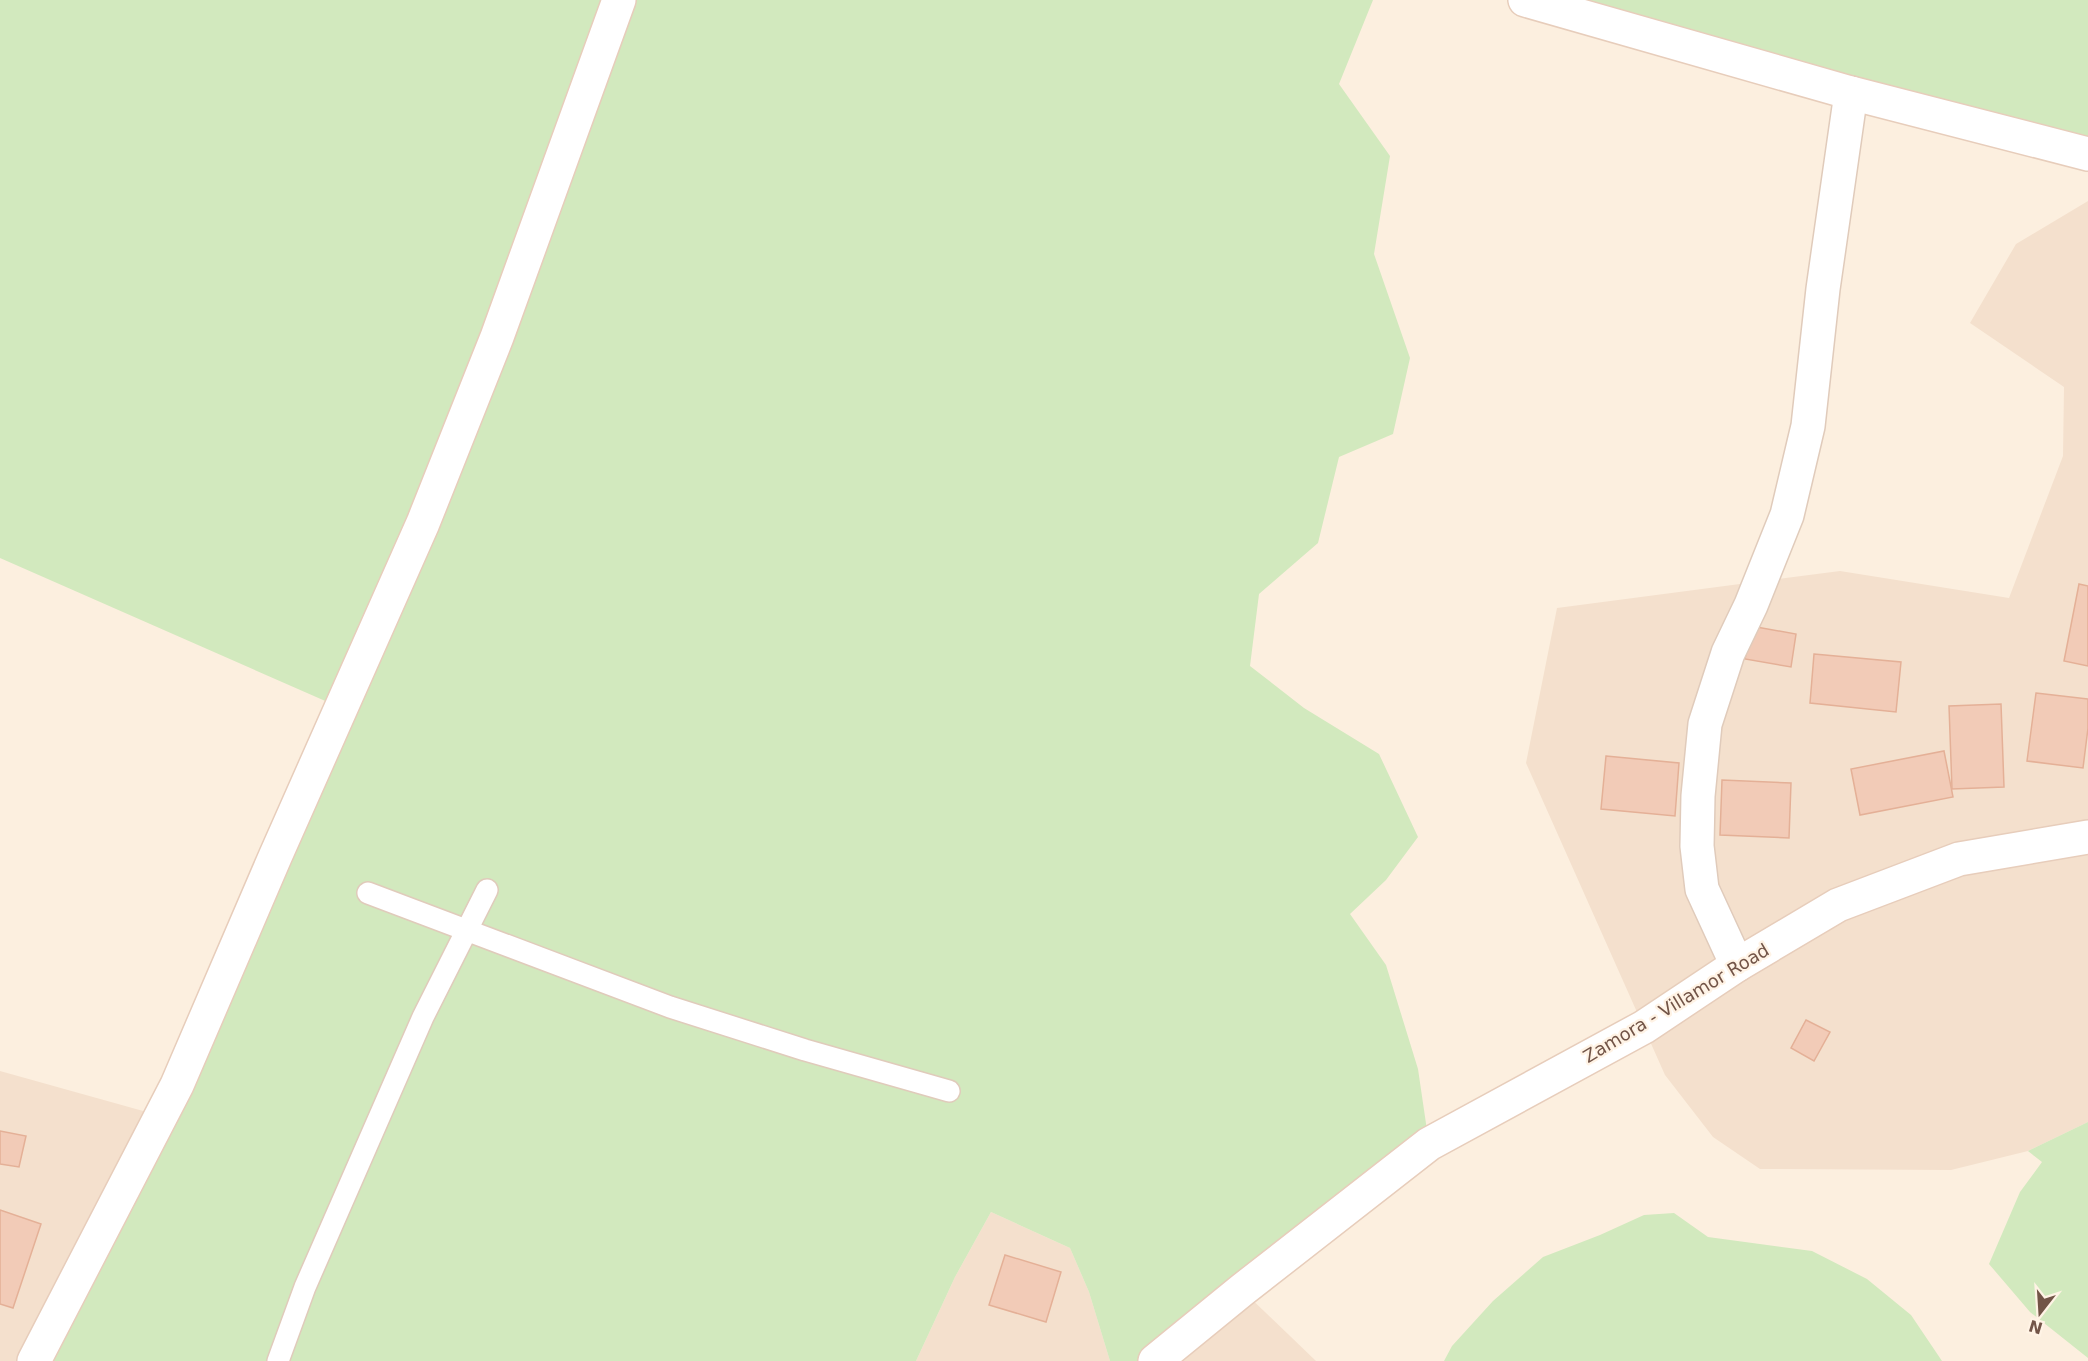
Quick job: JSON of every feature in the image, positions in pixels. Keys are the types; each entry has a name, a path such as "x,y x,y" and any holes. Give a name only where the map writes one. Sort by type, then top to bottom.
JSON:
{"street":[{"path":"34,1361 177,1085 423,523 497,337 619,0"},
{"path":"1525,0 1851,93 2088,154"},
{"path":"1737,965 1702,889 1697,846 1698,796 1705,724 1728,653 1751,604 1787,514 1808,426 1823,289 1851,93"},
{"name":"Zamora - Villamor Road","path":"1155,1361 1429,1144 1644,1027 1737,965 1838,905 1959,859 2088,837"}],"lane":[{"path":"278,1361 305,1287 418,1028 487,890"},
{"path":"368,893 670,1007 805,1050 949,1091"}],"shaded area":[{"path":"2088,201 2088,1122 2028,1151 1951,1170 1760,1169 1713,1137 1665,1075 1526,763 1557,608 1840,571 2009,598 2063,456 2064,387 1970,323 2016,244"},
{"path":"0,1071 161,1116 29,1361 0,1361"},
{"path":"991,1212 1070,1248 1089,1292 1110,1361 916,1361 955,1277"},
{"path":"1242,1290 1316,1361 1155,1361"}],"green space":[{"path":"0,0 1373,0 1339,84 1390,156 1374,254 1410,358 1393,434 1339,457 1318,543 1259,594 1250,666 1304,708 1379,754 1418,837 1386,880 1350,914 1386,965 1418,1069 1429,1144 1155,1361 1110,1361 1089,1292 1070,1248 991,1212 955,1277 916,1361 29,1361 339,707 0,558"},
{"path":"1525,0 2088,0 2088,154"},
{"path":"2088,1122 2088,1358 2030,1312 1989,1264 2020,1192 2042,1162 2028,1151"},
{"path":"1674,1213 1708,1237 1812,1251 1867,1279 1911,1315 1942,1361 1444,1361 1452,1346 1493,1301 1543,1257 1644,1215"}],"building":[{"path":"2079,584 2088,586 2088,666 2064,661"},
{"path":"1751,626 1796,634 1791,667 1745,659"},
{"path":"1814,654 1901,662 1896,712 1810,703"},
{"path":"2036,693 2088,699 2088,728 2083,768 2027,761"},
{"path":"2001,704 2004,787 1952,789 1949,706"},
{"path":"1944,751 1953,797 1860,815 1851,769"},
{"path":"1606,756 1679,763 1675,816 1601,809"},
{"path":"1722,780 1791,783 1789,838 1720,835"},
{"path":"1806,1020 1830,1032 1814,1061 1791,1048"},
{"path":"0,1131 26,1136 19,1167 0,1164"},
{"path":"0,1210 41,1224 13,1308 0,1304"},
{"path":"1005,1255 1061,1272 1046,1322 989,1305"}]}
